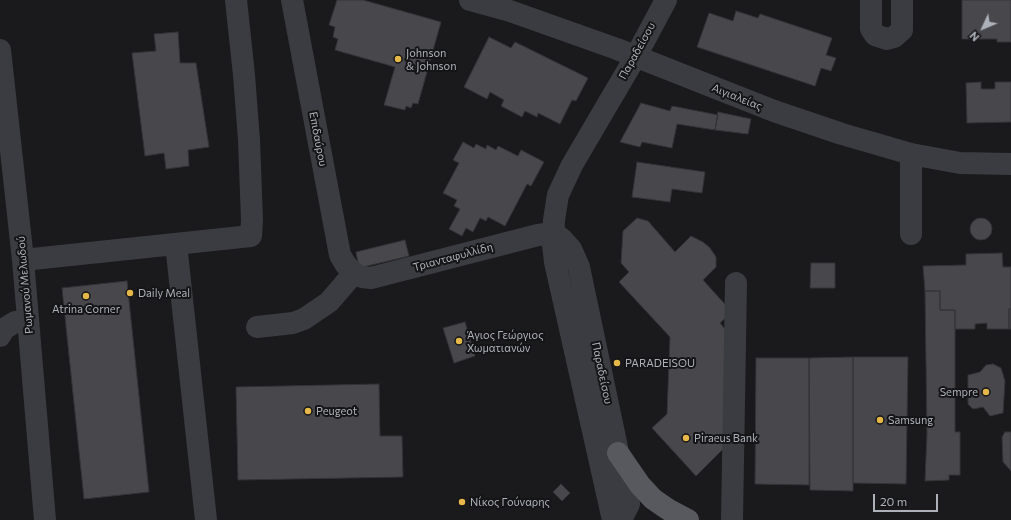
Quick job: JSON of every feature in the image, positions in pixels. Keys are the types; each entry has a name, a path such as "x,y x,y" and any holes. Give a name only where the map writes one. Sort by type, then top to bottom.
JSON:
{"main road":[{"path":"618,453 640,485 653,498 669,510 688,520"}],"street":[{"path":"23,260 251,236 252,220 249,140 236,0"},
{"name":"Επιδαύρου","path":"292,0 340,255 346,265 354,273"},
{"name":"Αιγιαλείας","path":"470,0 510,11 636,56 774,112 842,134 911,154 960,163 1011,164"},
{"name":"Παραδείσου","path":"613,520 555,262 553,233 556,205 566,175 636,56 666,0"},
{"path":"871,0 871,29 875,35 887,39 894,37 902,30 902,0"},
{"name":"Ρωμανού Μελωδού","path":"0,50 23,260 45,520"},
{"path":"911,154 911,234"},
{"name":"Τριανταφυλλίδη","path":"354,273 362,277 371,278 538,234 553,233"},
{"name":"Παραδείσου","path":"553,233 562,239 571,249 579,267 629,504 621,520"},
{"path":"176,244 206,520"},
{"path":"257,327 293,323 304,319 329,302 354,273"},
{"path":"732,520 736,283"},
{"path":"0,313 28,315"},
{"path":"0,336 4,329 28,315"}],"building":[{"name":"Johnson & Johnson","path":"337,0 363,0 441,22 418,104 413,103 411,108 406,106 405,110 384,105 395,67 335,50 338,39 333,37 335,27 329,25"},
{"path":"962,0 1011,0 1011,42 997,42 997,39 962,39"},
{"path":"736,11 758,18 760,14 832,38 826,55 836,58 831,71 821,68 815,86 697,47 709,13 733,21"},
{"path":"178,32 180,63 196,63 209,147 188,150 189,166 166,169 164,153 145,156 132,53 156,51 154,34"},
{"path":"489,37 511,48 515,42 588,78 576,101 572,100 560,124 538,113 537,117 525,111 522,117 501,106 504,100 490,92 487,99 464,87"},
{"path":"981,82 981,89 995,89 995,82 1011,82 1011,122 967,123 966,83"},
{"path":"641,103 670,111 672,106 718,115 715,130 677,124 672,148 642,142 640,147 620,142"},
{"path":"718,112 751,119 748,134 715,130"},
{"path":"463,142 474,148 476,144 486,149 487,145 496,150 498,146 518,156 521,150 544,162 531,186 527,184 505,226 488,217 486,221 480,218 473,232 466,228 462,236 449,229 460,209 454,206 457,200 443,193 459,163 453,160"},
{"path":"637,162 705,172 702,193 672,189 670,202 632,197"},
{"path":"637,218 648,221 675,252 691,236 703,242 710,248 716,257 716,267 703,280 732,312 720,323 728,333 725,447 696,476 652,428 667,414 670,337 619,282 629,272 621,263 623,231"},
{"path":"981,218 989,221 992,229 989,237 981,240 973,237 970,229 973,221"},
{"path":"405,240 409,256 359,268 356,252"},
{"path":"1002,253 1003,267 1011,267 1011,309 1009,309 1009,329 987,329 987,323 975,324 975,329 955,329 955,310 940,310 940,291 925,291 923,266 966,265 966,254"},
{"path":"811,263 835,263 835,288 810,288"},
{"path":"127,281 149,492 84,499 62,288"},
{"path":"925,291 940,291 940,310 955,310 955,432 960,432 960,475 949,475 949,480 925,481 927,434"},
{"path":"1009,309 1011,309 1011,329 1009,329"},
{"path":"465,322 475,356 454,363 443,328"},
{"name":"Samsung","path":"853,357 908,357 906,484 853,483"},
{"path":"853,357 853,491 810,490 809,358"},
{"path":"756,358 809,358 809,485 755,484"},
{"name":"Sempre","path":"993,364 1001,368 1005,381 1003,413 990,416 983,407 973,409 968,404 968,375 980,372 986,365"},
{"name":"Peugeot","path":"379,384 380,436 402,436 403,477 238,480 236,387"},
{"path":"1005,432 1011,432 1011,471 1003,462 1002,437"},
{"path":"561,484 570,493 562,501 553,492"}],"place":[{"name":"Johnson & Johnson","path":"398,59"},
{"name":"Daily Meal","path":"130,293"},
{"name":"Atrina Corner","path":"86,296"},
{"name":"Άγιος Γεώργιος Χωματιανών","path":"459,341"},
{"name":"PARADEISOU","path":"617,363"},
{"name":"Sempre","path":"986,392"},
{"name":"Peugeot","path":"308,411"},
{"name":"Samsung","path":"880,420"},
{"name":"Piraeus Bank","path":"686,438"},
{"name":"Νίκος Γούναρης","path":"462,502"}]}
